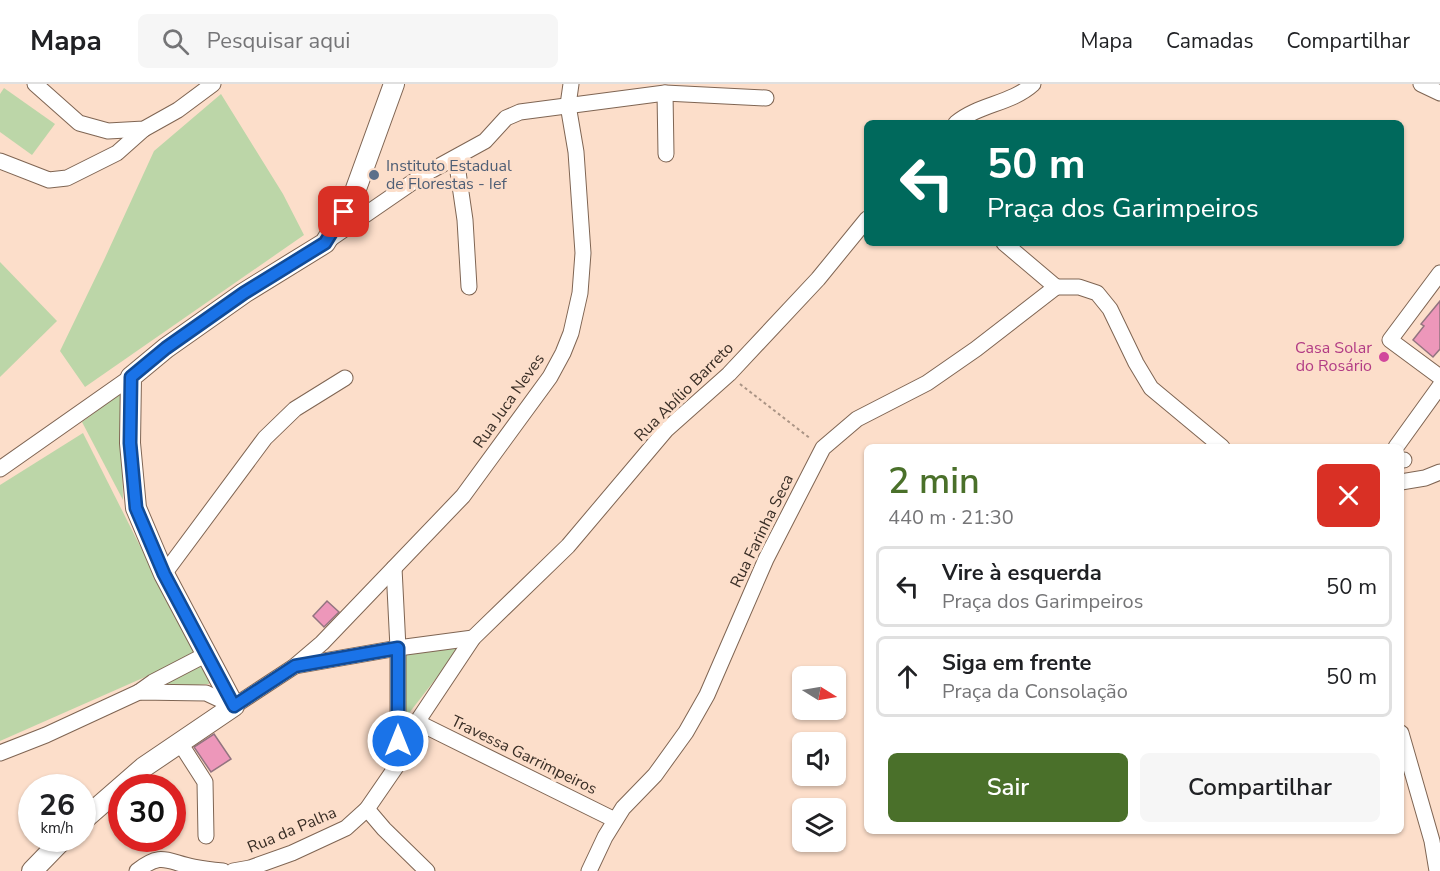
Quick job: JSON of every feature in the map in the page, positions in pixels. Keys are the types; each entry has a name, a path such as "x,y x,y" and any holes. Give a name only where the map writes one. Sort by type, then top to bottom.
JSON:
{"street":[{"path":"35,84 79,123 108,131 144,129"},
{"path":"0,160 49,180 67,178 117,153 144,129 178,110 213,84"},
{"path":"325,243 353,197 394,84"},
{"name":"Rua Juca Neves","path":"295,666 346,619 463,496 550,377 563,353 571,333 580,293 583,253 576,152 568,105 571,84"},
{"path":"960,120 1002,103 1033,84"},
{"path":"1421,84 1440,93"},
{"path":"665,93 666,154"},
{"path":"0,469 131,377 166,348 244,293 325,243 423,175 484,141 506,118 520,112 665,93 765,98"},
{"path":"456,158 465,220 470,287"},
{"name":"Rua Abílio Barreto","path":"417,723 473,638 568,546 666,430 729,375 818,279 864,223"},
{"path":"1008,246 1056,287 1079,287 1097,293 1110,309 1151,388 1218,444"},
{"path":"1440,273 1390,340 1440,377"},
{"name":"Rua Farinha Seca","path":"589,871 623,808 655,775 686,732 707,695 766,559 823,448 857,419 927,383 976,349 1056,287"},
{"path":"131,377 130,443 136,508 164,574 234,706"},
{"path":"164,574 265,438 295,409 345,378"},
{"path":"1404,449 1440,386"},
{"path":"1404,482 1425,478 1440,472"},
{"path":"394,568 398,648 398,764"},
{"path":"96,809 144,767 295,666 473,638"},
{"path":"0,753 46,735 139,692 207,654"},
{"path":"139,692 206,693 234,706"},
{"name":"Travessa Garrimpeiros","path":"417,723 615,820"},
{"name":"Rua da Palha","path":"233,871 250,868 292,854 346,828 367,809 398,764 417,723"},
{"path":"180,743 205,782 206,836"},
{"path":"1404,743 1432,841 1437,871"},
{"path":"367,809 427,871"},
{"path":"32,871 50,852"},
{"path":"137,871 150,861 169,859 192,867 223,871"}],"path":[{"path":"729,375 823,448"}],"green space":[{"path":"4,88 55,124 32,155 0,132 0,94"},
{"path":"221,94 283,194 304,235 85,387 60,351 154,151"},
{"path":"0,262 57,321 0,377"},
{"path":"121,393 123,500 82,422"},
{"path":"83,433 195,655 0,741 0,485"},
{"path":"462,645 406,717 405,652"},
{"path":"199,665 208,677 209,684 154,688"}],"building":[{"path":"1440,301 1440,349 1433,357 1413,340 1424,326 1421,324"},
{"path":"327,601 339,612 324,627 313,616"},
{"path":"214,734 231,759 211,772 194,747"}],"place":[{"name":"Instituto Estadual de Florestas - Ief","path":"374,175"},
{"name":"Casa Solar do Rosário","path":"1384,357"}],"route":[{"path":"344,212 325,243 244,293 166,348 131,377 130,443 136,508 164,574 234,706 295,666 398,648 398,741"}]}
